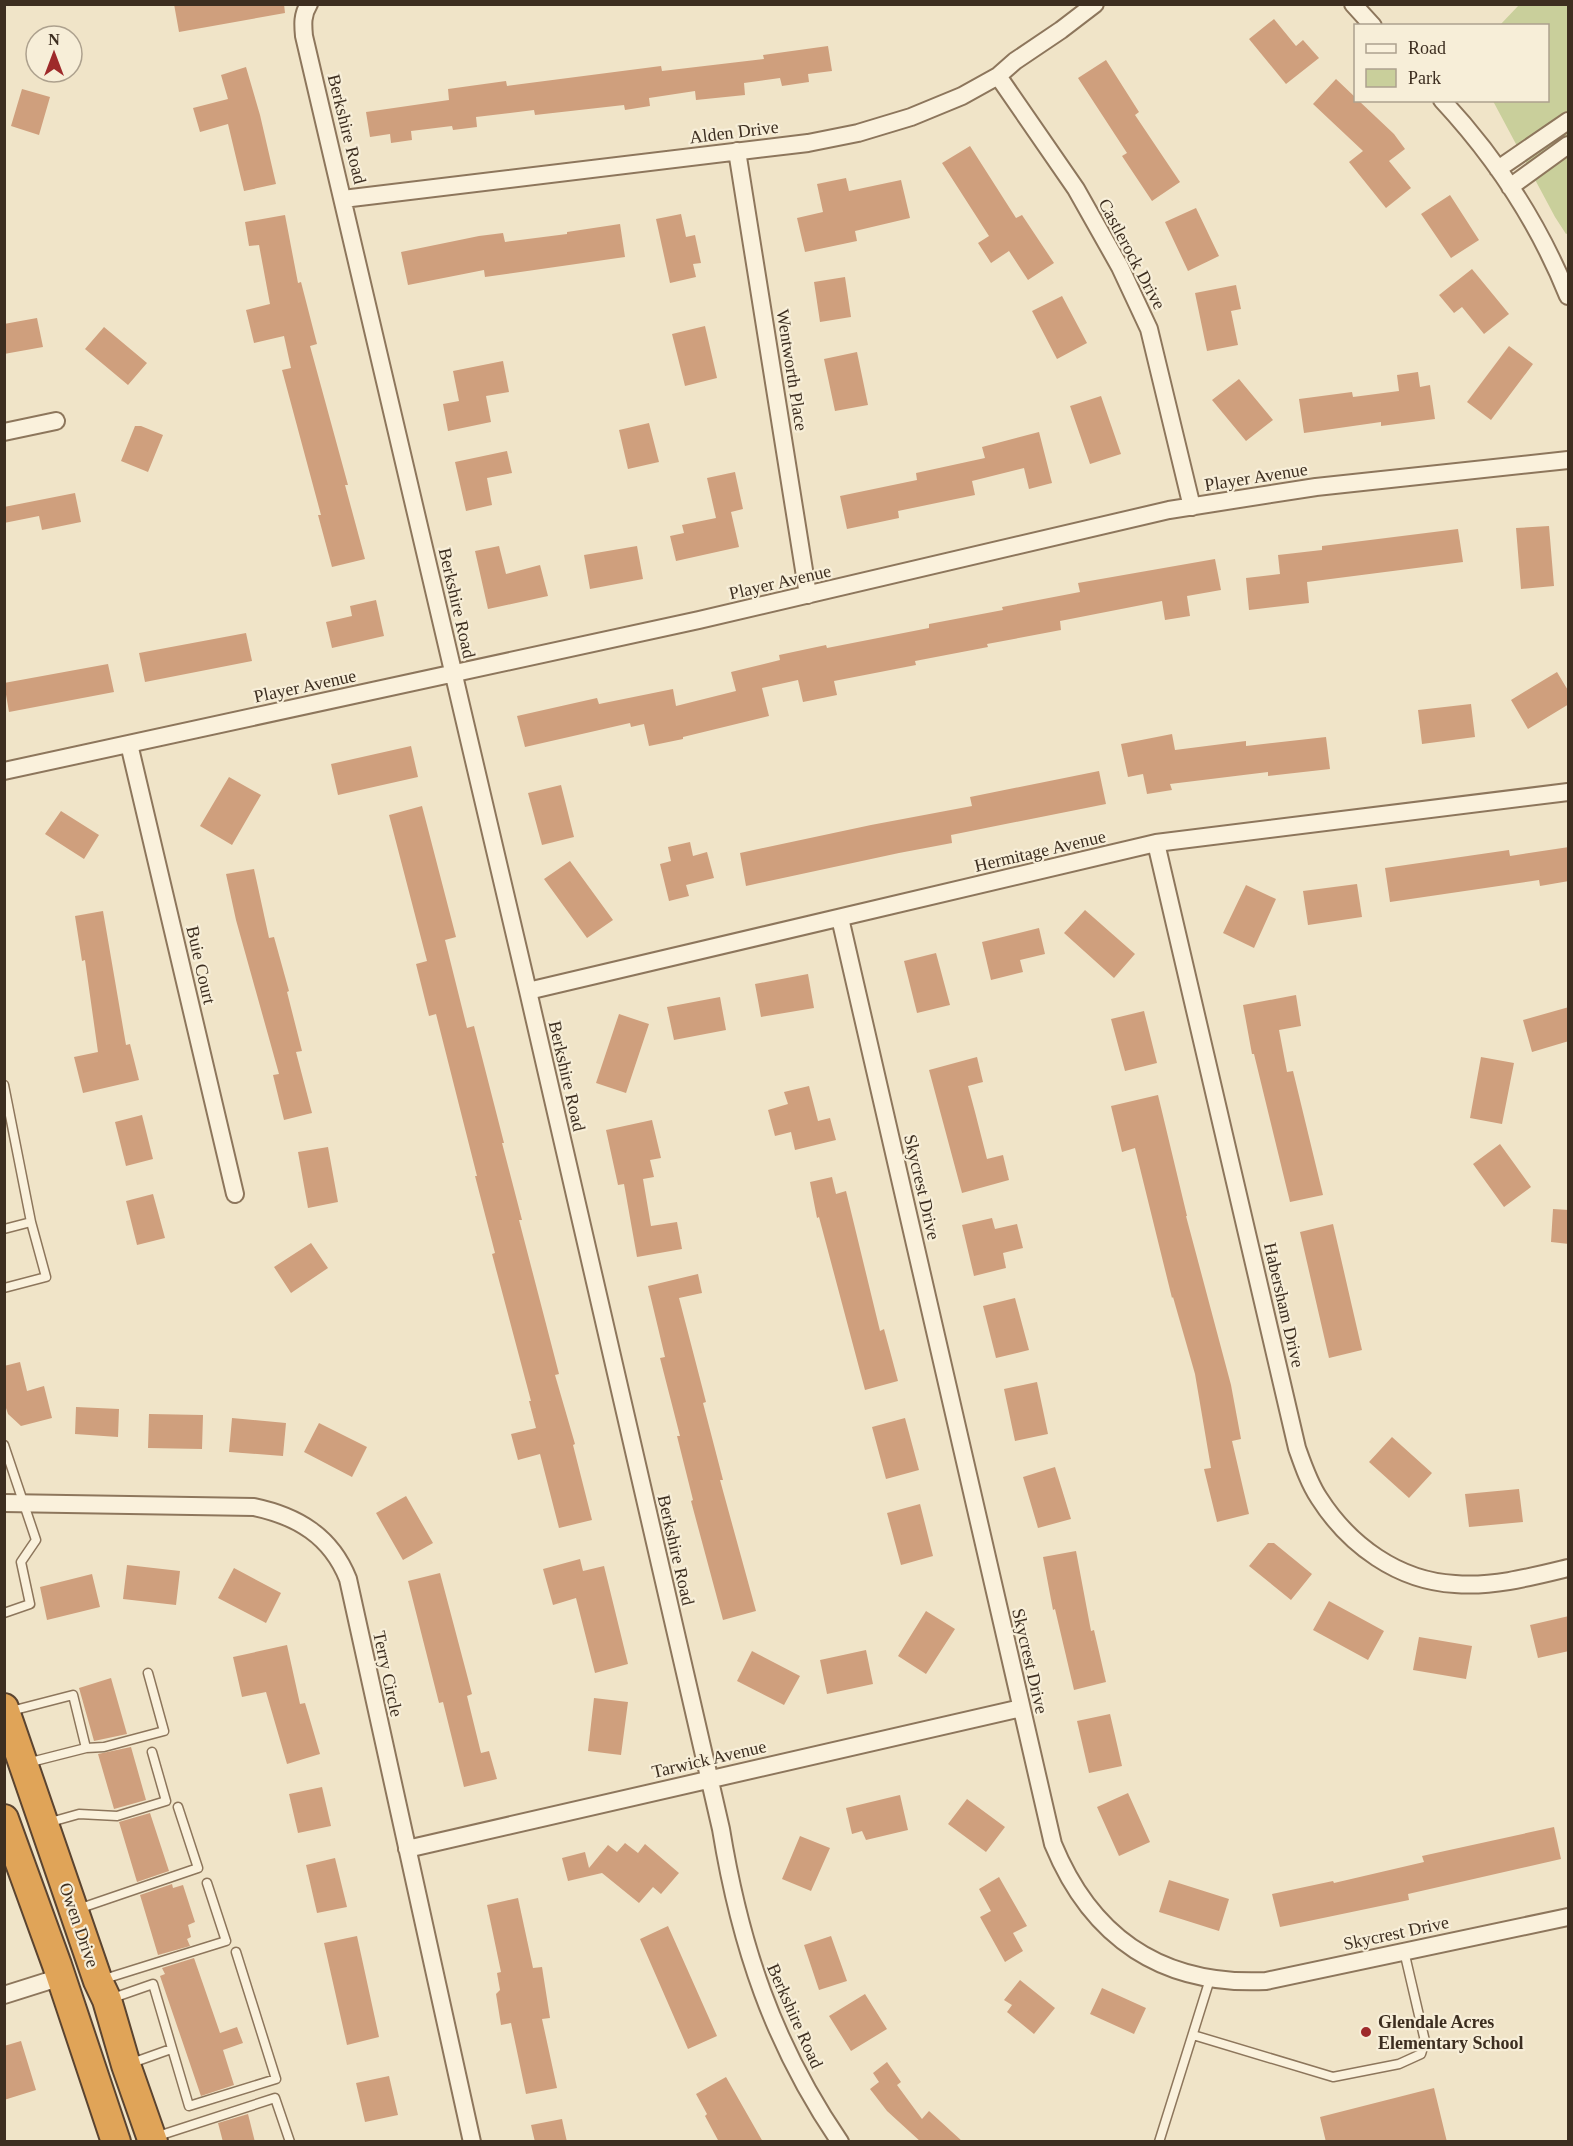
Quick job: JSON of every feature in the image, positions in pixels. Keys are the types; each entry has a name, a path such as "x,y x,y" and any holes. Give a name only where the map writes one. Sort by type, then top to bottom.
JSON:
{"highway":[{"name":"Owen Drive","path":"5,1710 152,2140"},
{"name":"Owen Drive","path":"4,1819 61,1977 116,2142"}],"street":[{"name":"Berkshire Road","path":"309,4 305,10 304,36 528,992 721,1829 732,1890 753,1969 773,2021 797,2071 840,2142"},
{"name":"Alden Drive","path":"344,200 808,143 858,133 911,117 962,96 998,76 1015,61 1095,4"},
{"path":"1353,4 1371,24"},
{"name":"Castlerock Drive","path":"998,76 1076,189 1120,267 1149,329 1192,507"},
{"path":"1444,102 1458,117 1510,187 1544,244 1569,296"},
{"path":"1498,169 1569,121"},
{"path":"1510,187 1569,145"},
{"name":"Wentworth Place","path":"737,151 808,595"},
{"path":"4,432 56,421"},
{"name":"Player Avenue","path":"4,771 808,595 1168,510 1316,487 1569,460"},
{"name":"Buie Court","path":"129,744 235,1194"},
{"name":"Hermitage Avenue","path":"528,992 1156,843 1569,792"},
{"name":"Habersham Drive","path":"1156,843 1297,1448 1308,1478 1319,1498 1342,1528 1377,1558 1401,1571 1427,1580 1455,1584 1497,1583 1569,1568"},
{"name":"Skycrest Drive","path":"840,918 1053,1844 1080,1898 1098,1919 1122,1940 1153,1960 1183,1973 1238,1982 1266,1981 1569,1917"},
{"name":"Terry Circle","path":"4,1503 254,1507 293,1519 320,1537 335,1554 348,1579 472,2142"},
{"name":"Tarwick Avenue","path":"407,1849 1021,1708"},
{"path":"4,1995 61,1977"}],"lane":[{"path":"4,1085 31,1222 46,1276 4,1288"},
{"path":"4,1229 31,1222"},
{"path":"4,1445 36,1540 21,1562 30,1604 4,1613"},
{"path":"23,1764 86,1748 104,1747 164,1731 148,1673"},
{"path":"5,1710 73,1695 86,1748"},
{"path":"44,1824 79,1814 117,1816 166,1801 152,1752"},
{"path":"74,1911 198,1869 178,1808"},
{"path":"102,1990 226,1941 207,1883"},
{"path":"1193,2036 1333,2077 1399,2064 1421,2054 1425,2041 1404,1952"},
{"path":"102,1990 153,1983 189,2106 276,2079 236,1953"},
{"path":"1159,2142 1210,1979"},
{"path":"126,2066 171,2049"},
{"path":"152,2140 275,2098 290,2142"}],"green space":[{"path":"1519,5 1568,5 1568,233 1566,234 1494,102 1549,102 1549,24 1501,24"}],"building":[{"path":"174,4 284,4 285,13 179,32"},
{"path":"1274,19 1296,46 1303,40 1319,58 1286,84 1249,39"},
{"path":"828,46 832,71 808,74 809,82 782,86 780,78 744,83 745,95 696,100 695,91 649,98 650,106 625,110 624,105 535,115 534,110 476,117 477,127 453,130 452,126 411,131 412,140 391,143 390,134 370,137 366,112 449,100 448,89 506,81 507,86 661,66 662,71 764,59 763,55"},
{"path":"1106,60 1139,112 1135,115 1180,182 1152,201 1122,156 1127,153 1078,78"},
{"path":"246,67 276,184 244,191 228,124 200,132 193,108 228,99 221,75"},
{"path":"1336,79 1354,96 1354,102 1360,102 1394,134 1405,149 1389,161 1411,188 1386,208 1349,162 1363,151 1313,104"},
{"path":"22,89 50,97 39,135 11,126"},
{"path":"970,146 1016,218 1022,215 1054,263 1028,280 1009,251 991,263 978,243 989,236 942,163"},
{"path":"846,178 849,191 901,180 910,218 855,231 857,241 805,252 797,218 823,212 817,184"},
{"path":"1450,195 1479,240 1451,258 1421,214"},
{"path":"1196,208 1219,256 1188,271 1165,222"},
{"path":"681,214 686,237 695,235 701,263 693,264 696,277 670,283 656,219"},
{"path":"285,215 298,283 301,282 317,344 310,346 348,485 345,485 365,559 332,567 318,515 321,515 282,370 291,368 284,336 254,343 246,310 270,304 259,245 249,246 245,222"},
{"path":"620,224 625,257 485,277 484,270 408,285 401,252 479,236 503,233 505,242"},
{"path":"1472,269 1509,314 1484,334 1462,307 1454,313 1439,295"},
{"path":"845,277 851,317 820,322 814,282"},
{"path":"1236,285 1241,309 1231,311 1238,345 1207,351 1195,293"},
{"path":"1062,296 1087,343 1057,359 1032,311"},
{"path":"37,318 43,347 4,354 4,324"},
{"path":"705,326 717,378 685,386 672,334"},
{"path":"104,327 147,363 128,385 85,349"},
{"path":"1509,346 1533,364 1491,420 1467,402"},
{"path":"857,352 868,405 835,411 824,359"},
{"path":"503,361 509,392 486,396 491,422 448,431 443,404 459,401 453,371"},
{"path":"1418,372 1420,387 1430,385 1435,419 1381,426 1381,422 1304,433 1299,399 1352,392 1353,397 1399,391 1397,375"},
{"path":"1239,379 1273,420 1246,441 1212,400"},
{"path":"1101,396 1121,454 1090,464 1070,406"},
{"path":"649,423 659,462 628,469 619,430"},
{"path":"135,426 141,426 163,435 148,472 121,461"},
{"path":"1039,432 1052,483 1029,489 1024,468 972,481 975,495 898,511 899,518 847,529 840,496 917,480 916,473 985,458 982,447"},
{"path":"507,451 512,473 487,478 492,505 466,511 455,462"},
{"path":"735,472 743,509 731,512 739,547 676,561 670,536 684,533 682,525 716,518 707,478"},
{"path":"75,493 81,522 42,530 39,516 4,523 4,507"},
{"path":"1549,526 1554,586 1521,589 1516,528"},
{"path":"1458,529 1463,562 1307,582 1309,603 1249,610 1246,578 1280,574 1278,555 1322,550 1322,546"},
{"path":"499,546 506,574 540,565 548,596 488,609 475,551"},
{"path":"637,546 643,579 590,589 584,555"},
{"path":"1215,559 1221,590 1187,596 1190,616 1165,620 1162,601 1060,621 1061,630 987,644 988,647 915,661 916,665 834,681 837,695 803,702 798,680 762,688 769,716 683,737 683,739 649,746 644,724 631,727 630,723 525,747 517,716 597,698 599,704 673,689 676,706 736,691 731,672 780,660 779,655 929,628 929,624 1080,592 1078,583"},
{"path":"376,600 384,636 332,648 326,622 352,616 350,606"},
{"path":"246,633 252,661 145,682 139,653"},
{"path":"108,664 114,692 9,712 4,683"},
{"path":"1557,672 1569,692 1569,704 1528,729 1511,700"},
{"path":"1471,704 1475,737 1422,744 1418,710"},
{"path":"1172,734 1175,750 1246,741 1246,746 1326,737 1330,769 1268,776 1268,772 1170,784 1172,790 1147,794 1143,774 1128,777 1121,744"},
{"path":"411,746 418,777 338,795 331,764"},
{"path":"1099,771 1106,804 951,835 952,843 746,886 740,853 972,806 970,797"},
{"path":"229,777 261,795 232,845 200,826"},
{"path":"561,785 574,837 542,845 528,793"},
{"path":"422,806 456,937 445,940 467,1028 474,1026 504,1143 502,1143 522,1220 519,1220 559,1374 555,1375 575,1444 573,1445 592,1520 559,1528 540,1454 518,1460 511,1434 536,1428 529,1401 531,1401 492,1254 495,1253 436,1014 429,1016 416,964 427,961 389,815"},
{"path":"61,811 99,835 84,859 45,834"},
{"path":"690,842 693,856 707,852 714,878 686,885 689,896 669,901 660,864 671,861 668,847"},
{"path":"1569,847 1569,881 1540,886 1539,880 1390,902 1385,868 1509,850 1510,856"},
{"path":"570,861 613,920 587,938 544,879"},
{"path":"254,869 269,938 274,937 289,991 287,992 302,1051 296,1052 312,1113 284,1120 273,1075 279,1074 236,920 226,874"},
{"path":"1357,884 1362,917 1308,925 1303,891"},
{"path":"1246,885 1276,899 1254,948 1223,933"},
{"path":"1085,910 1135,954 1114,978 1064,933"},
{"path":"103,911 126,1045 130,1044 139,1080 83,1093 74,1057 98,1052 85,960 82,961 75,916"},
{"path":"1039,928 1045,954 1020,960 1023,972 991,980 982,942"},
{"path":"936,953 950,1005 917,1013 904,961"},
{"path":"808,974 814,1008 761,1017 755,984"},
{"path":"1296,995 1301,1026 1279,1030 1287,1072 1293,1071 1323,1195 1290,1202 1254,1054 1252,1054 1243,1005"},
{"path":"720,997 726,1030 674,1040 667,1007"},
{"path":"1569,1007 1569,1041 1532,1052 1523,1020"},
{"path":"1144,1011 1157,1063 1125,1071 1111,1019"},
{"path":"619,1014 649,1024 626,1093 596,1083"},
{"path":"977,1057 983,1082 968,1086 987,1159 1003,1155 1009,1180 962,1193 929,1070"},
{"path":"1481,1057 1514,1063 1502,1124 1470,1118"},
{"path":"809,1086 818,1121 830,1118 836,1140 795,1150 791,1132 775,1136 768,1110 788,1104 784,1092"},
{"path":"1158,1095 1186,1216 1231,1385 1241,1439 1232,1441 1249,1514 1217,1522 1204,1469 1211,1468 1195,1374 1172,1298 1135,1148 1122,1152 1111,1106"},
{"path":"142,1115 153,1159 126,1166 115,1122"},
{"path":"652,1120 661,1158 650,1160 654,1177 643,1179 651,1226 677,1222 682,1249 637,1257 624,1184 618,1185 606,1130"},
{"path":"1500,1144 1531,1187 1504,1207 1473,1164"},
{"path":"328,1147 338,1202 308,1208 298,1152"},
{"path":"832,1177 836,1194 846,1191 880,1331 884,1329 898,1381 865,1390 819,1217 817,1218 810,1182"},
{"path":"153,1194 165,1238 137,1245 126,1201"},
{"path":"1553,1209 1569,1210 1569,1244 1551,1242"},
{"path":"992,1218 995,1229 1017,1224 1023,1248 1003,1253 1006,1268 974,1276 962,1225"},
{"path":"1333,1224 1362,1350 1329,1358 1300,1232"},
{"path":"311,1243 328,1268 291,1293 274,1267"},
{"path":"698,1274 702,1293 679,1298 706,1402 703,1403 723,1480 720,1480 756,1611 723,1620 691,1501 693,1500 677,1436 680,1436 660,1358 665,1357 648,1286"},
{"path":"1015,1298 1029,1350 996,1358 983,1306"},
{"path":"20,1362 27,1391 44,1386 52,1418 21,1426 8,1414 4,1402 4,1366"},
{"path":"1037,1382 1048,1434 1015,1441 1004,1389"},
{"path":"76,1407 119,1409 118,1437 75,1434"},
{"path":"149,1414 203,1415 202,1449 148,1448"},
{"path":"232,1418 286,1423 283,1456 229,1452"},
{"path":"905,1418 919,1470 886,1479 872,1427"},
{"path":"319,1423 367,1447 352,1477 304,1452"},
{"path":"1392,1437 1432,1473 1409,1498 1369,1462"},
{"path":"1055,1467 1071,1519 1038,1528 1023,1477"},
{"path":"1519,1489 1523,1522 1469,1527 1465,1494"},
{"path":"406,1496 433,1543 403,1560 376,1513"},
{"path":"920,1504 933,1556 901,1565 887,1513"},
{"path":"1268,1543 1274,1543 1312,1574 1291,1600 1249,1566"},
{"path":"1076,1551 1091,1631 1094,1630 1106,1682 1074,1690 1055,1609 1053,1610 1043,1557"},
{"path":"580,1559 583,1571 604,1566 628,1664 595,1673 576,1598 553,1605 543,1569"},
{"path":"127,1565 180,1571 176,1605 123,1599"},
{"path":"234,1568 281,1593 266,1623 218,1598"},
{"path":"440,1573 472,1694 467,1696 481,1753 489,1751 497,1779 464,1787 443,1702 439,1703 408,1581"},
{"path":"92,1574 100,1607 47,1620 40,1587"},
{"path":"1329,1601 1384,1631 1368,1660 1313,1630"},
{"path":"926,1611 955,1629 926,1674 898,1656"},
{"path":"1569,1616 1569,1651 1538,1658 1530,1625"},
{"path":"1419,1637 1472,1646 1466,1679 1413,1670"},
{"path":"287,1645 300,1704 305,1703 320,1754 287,1764 266,1692 242,1697 233,1657"},
{"path":"866,1650 873,1684 827,1694 820,1660"},
{"path":"752,1651 800,1676 784,1705 737,1681"},
{"path":"111,1678 127,1734 94,1741 79,1688"},
{"path":"594,1698 628,1702 621,1755 588,1751"},
{"path":"1110,1714 1122,1766 1089,1773 1077,1721"},
{"path":"131,1747 146,1800 114,1809 98,1754"},
{"path":"322,1787 331,1826 298,1833 289,1794"},
{"path":"1128,1793 1150,1842 1119,1856 1097,1807"},
{"path":"900,1795 908,1830 866,1840 862,1831 852,1834 846,1808"},
{"path":"967,1799 1005,1827 986,1852 948,1824"},
{"path":"150,1813 169,1871 137,1882 119,1822"},
{"path":"1554,1827 1561,1859 1408,1894 1409,1900 1280,1927 1272,1894 1333,1881 1334,1883 1424,1862 1422,1856"},
{"path":"800,1836 830,1848 811,1891 782,1879"},
{"path":"625,1843 638,1853 645,1844 679,1873 661,1894 653,1887 639,1903 602,1873 568,1881 562,1858 585,1852 589,1868 608,1845 617,1852"},
{"path":"335,1858 347,1907 317,1913 306,1865"},
{"path":"999,1877 1027,1926 1013,1933 1023,1951 1005,1962 980,1917 991,1911 979,1889"},
{"path":"1169,1880 1229,1899 1219,1931 1159,1912"},
{"path":"172,1884 173,1888 183,1885 195,1922 188,1925 191,1937 187,1939 190,1946 158,1955 140,1895"},
{"path":"518,1898 533,1968 542,1967 550,2018 542,2019 557,2088 526,2094 511,2023 501,2025 496,1994 500,1990 497,1973 501,1972 487,1905"},
{"path":"668,1926 717,2036 688,2049 640,1939"},
{"path":"357,1936 379,2037 347,2045 324,1943"},
{"path":"831,1936 847,1981 819,1990 804,1945"},
{"path":"194,1958 220,2033 237,2027 243,2043 223,2050 234,2085 201,2096 160,1976 165,1974 162,1968"},
{"path":"1020,1980 1055,2008 1034,2034 1007,2012 1012,2005 1004,2000"},
{"path":"1102,1988 1146,2008 1134,2034 1090,2014"},
{"path":"865,1994 887,2029 851,2051 829,2016"},
{"path":"21,2041 36,2090 4,2100 4,2046"},
{"path":"887,2062 901,2082 897,2085 922,2119 929,2111 963,2142 921,2142 887,2111 870,2089 879,2082 873,2073"},
{"path":"389,2076 398,2115 365,2122 356,2083"},
{"path":"726,2077 763,2142 719,2142 696,2094"},
{"path":"1434,2088 1447,2142 1326,2142 1320,2117"},
{"path":"248,2114 255,2142 223,2142 218,2123"},
{"path":"562,2119 567,2142 535,2142 531,2125"}],"place":[{"name":"Glendale Acres Elementary School","path":"1366,2032"}]}
